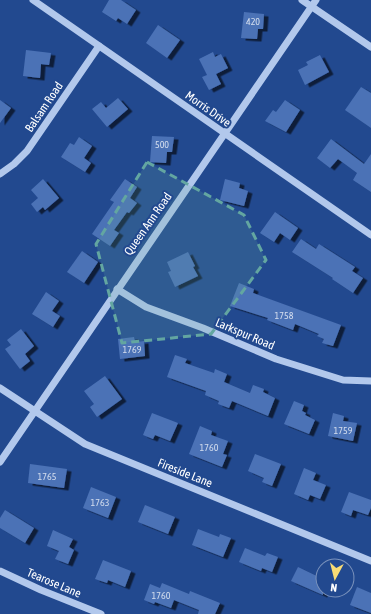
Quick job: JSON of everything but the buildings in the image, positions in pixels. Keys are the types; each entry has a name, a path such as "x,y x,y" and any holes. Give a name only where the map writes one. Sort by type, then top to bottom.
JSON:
{"street":[{"name":"Morris Drive","path":"33,0 371,235"},
{"path":"302,0 371,47"},
{"name":"Queen Ann Road","path":"0,462 316,0"},
{"name":"Balsam Road","path":"0,174 14,164 27,151 99,46"},
{"name":"Larkspur Road","path":"117,289 146,307 290,364 342,380 371,381"},
{"name":"Fireside Lane","path":"0,388 85,444 371,561"},
{"name":"Tearose Lane","path":"0,571 41,590 101,614"}],"highlighted area":[{"path":"147,162 244,215 266,260 211,334 122,343 96,244"}]}
